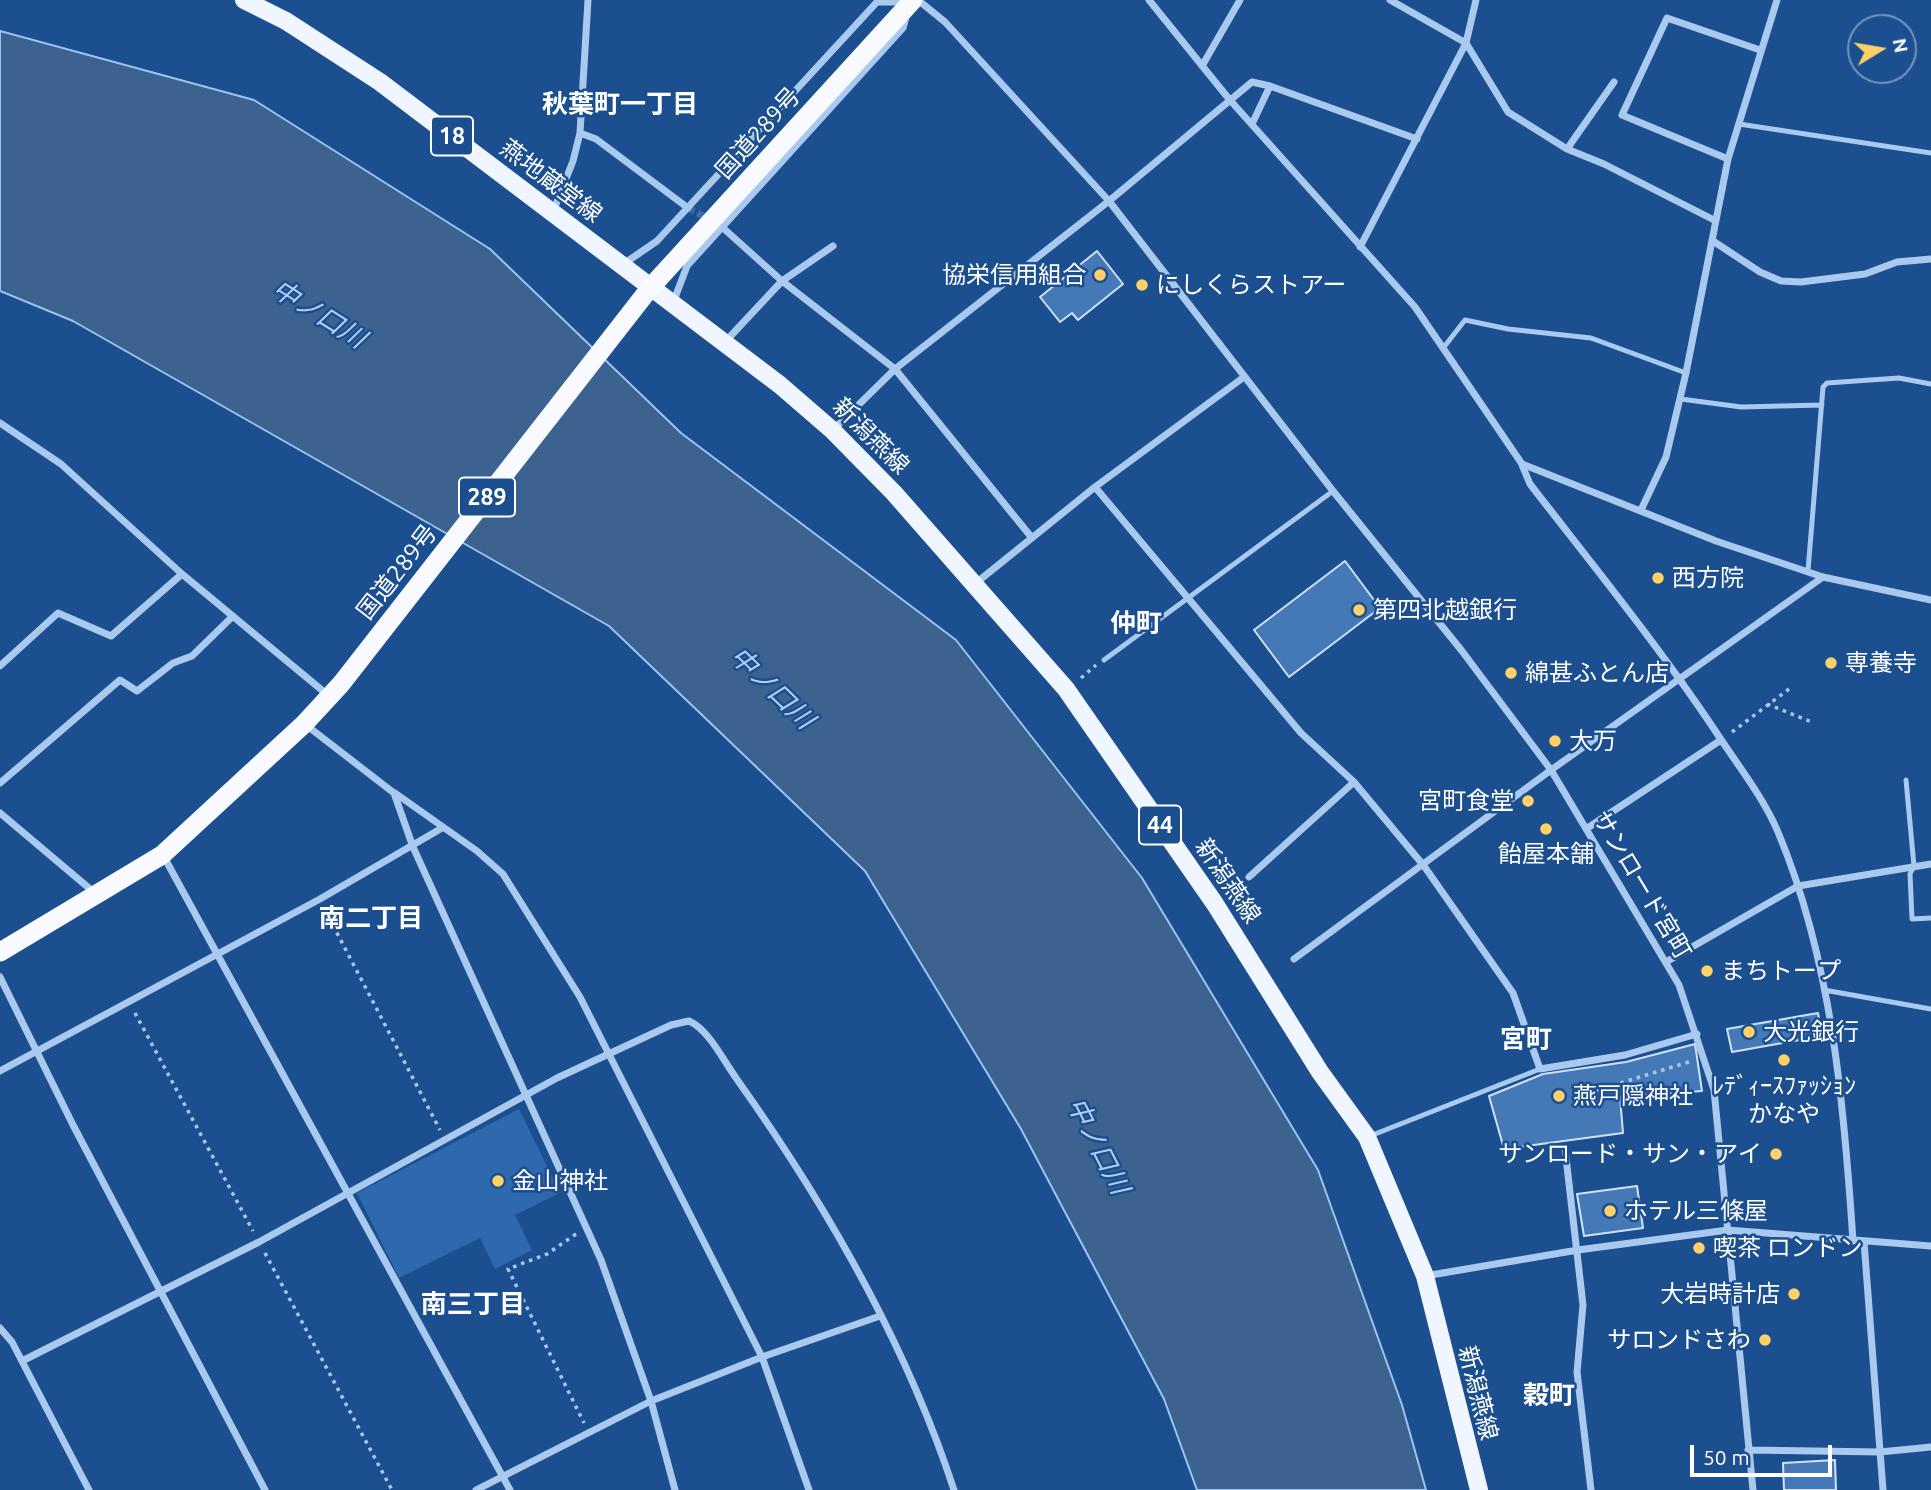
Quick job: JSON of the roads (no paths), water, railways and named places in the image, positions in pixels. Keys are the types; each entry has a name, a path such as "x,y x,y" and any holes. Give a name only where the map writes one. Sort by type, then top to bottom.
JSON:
{"highway":[{"name":"国道289号","path":"0,952 162,855 304,724 335,690 650,288 914,1"}],"main road":[{"name":"燕地蔵堂線","path":"244,0 286,21 380,82 650,288"},
{"name":"新潟燕線","path":"650,288 725,343 832,430 976,584 1066,689 1215,904 1320,1072 1367,1137 1425,1276 1479,1490"}],"street":[{"path":"552,212 573,161 580,132 588,0"},
{"path":"1149,0 1229,99 1415,307 1522,464 1530,484 1681,680 1778,830 1798,886 1824,990 1844,1108 1853,1241"},
{"path":"1202,66 1240,0"},
{"path":"1390,0 1466,44 1508,113 1567,149 1604,164 1714,220"},
{"path":"1360,247 1466,44 1476,0"},
{"path":"1641,510 1666,457 1681,398 1728,159 1777,0"},
{"path":"621,265 657,241 877,2 914,1 903,28 687,266 673,303"},
{"name":"サンロード宮町","path":"914,1 945,22 1109,201 1332,491 1462,651 1551,770 1679,985 1714,1090 1753,1490"},
{"path":"1728,159 1622,115 1667,18 1760,50"},
{"path":"832,430 895,369 1109,201 1252,82 1417,139"},
{"path":"1567,149 1614,82"},
{"path":"1252,124 1270,86"},
{"path":"580,132 596,139 688,208"},
{"path":"722,227 782,281 895,369 1032,538"},
{"path":"1713,241 1760,272 1781,281 1801,282 1866,274 1897,262 1931,259"},
{"path":"725,343 782,281 833,246"},
{"path":"976,584 1095,487 1244,377"},
{"path":"0,423 61,464 182,574 233,616 335,690"},
{"path":"1522,464 1716,541 1822,576 1931,600"},
{"path":"1095,487 1301,733 1354,782 1424,866 1513,993 1540,1069 1625,1055 1697,1034"},
{"path":"0,666 58,613 111,636 182,574"},
{"path":"1294,959 1822,576"},
{"path":"0,783 120,680 137,691 173,663 192,656 233,616"},
{"path":"304,724 394,793 477,851 503,874 542,934 611,1052 762,1357 809,1490"},
{"path":"1586,829 1721,740"},
{"path":"1249,877 1354,782"},
{"path":"394,793 413,847 601,1260 651,1401 675,1490"},
{"path":"0,813 96,894"},
{"path":"0,1071 320,899 442,828"},
{"path":"162,855 350,1192 510,1490"},
{"path":"1665,962 1798,886 1931,864"},
{"path":"0,977 265,1490"},
{"path":"22,1361 259,1242 527,1094 681,1021 696,1024 769,1125 880,1316 928,1415 954,1490"},
{"path":"1565,1149 1583,1305 1577,1372 1591,1490"},
{"path":"1425,1276 1578,1250 1728,1230 1931,1246"},
{"path":"1864,1242 1883,1490"},
{"path":"476,1490 651,1401 762,1357 880,1316"},
{"path":"0,1328 22,1361 89,1490"},
{"path":"1748,1450 1880,1452 1931,1447"}],"lane":[{"path":"1739,124 1931,153"},
{"path":"1444,347 1465,320 1508,329 1591,338 1686,373"},
{"path":"1808,571 1823,387 1827,383 1899,378 1931,384"},
{"path":"1681,398 1741,407 1822,405"},
{"path":"1104,660 1332,491"},
{"path":"1906,780 1914,866 1910,874 1912,919 1931,918"},
{"path":"1824,990 1931,1009"},
{"path":"1367,1137 1540,1069"}],"water":[{"name":"中ノ口川","path":"0,31 254,100 490,249 681,433 956,640 1142,878 1318,1170 1402,1405 1426,1490 1197,1490 1164,1399 1021,1129 865,871 609,626 73,321 0,291"}],"tunnel":[{"path":"688,208 709,219"}],"place":[{"name":"協栄信用組合","path":"1100,275"},
{"name":"にしくらストアー","path":"1142,285"},
{"name":"西方院","path":"1658,578"},
{"name":"第四北越銀行","path":"1359,610"},
{"name":"専養寺","path":"1831,663"},
{"name":"綿甚ふとん店","path":"1511,673"},
{"name":"大万","path":"1555,741"},
{"name":"宮町食堂","path":"1528,801"},
{"name":"飴屋本舗","path":"1546,829"},
{"name":"まちトープ","path":"1707,971"},
{"name":"大光銀行","path":"1749,1032"},
{"name":"ﾚﾃﾞｨｰｽﾌｧｯｼｮﾝ かなや","path":"1784,1060"},
{"name":"燕戸隠神社","path":"1559,1096"},
{"name":"サンロード・サン・アイ","path":"1776,1154"},
{"name":"金山神社","path":"498,1181"},
{"name":"ホテル三條屋","path":"1610,1211"},
{"name":"喫茶 ロンドン","path":"1699,1248"},
{"name":"大岩時計店","path":"1794,1294"},
{"name":"サロンドさわ","path":"1765,1340"}],"district":[{"name":"秋葉町一丁目","path":"620,104"},
{"name":"仲町","path":"1136,623"},
{"name":"南二丁目","path":"371,918"},
{"name":"宮町","path":"1526,1039"},
{"name":"南三丁目","path":"473,1304"},
{"name":"穀町","path":"1549,1395"}]}
